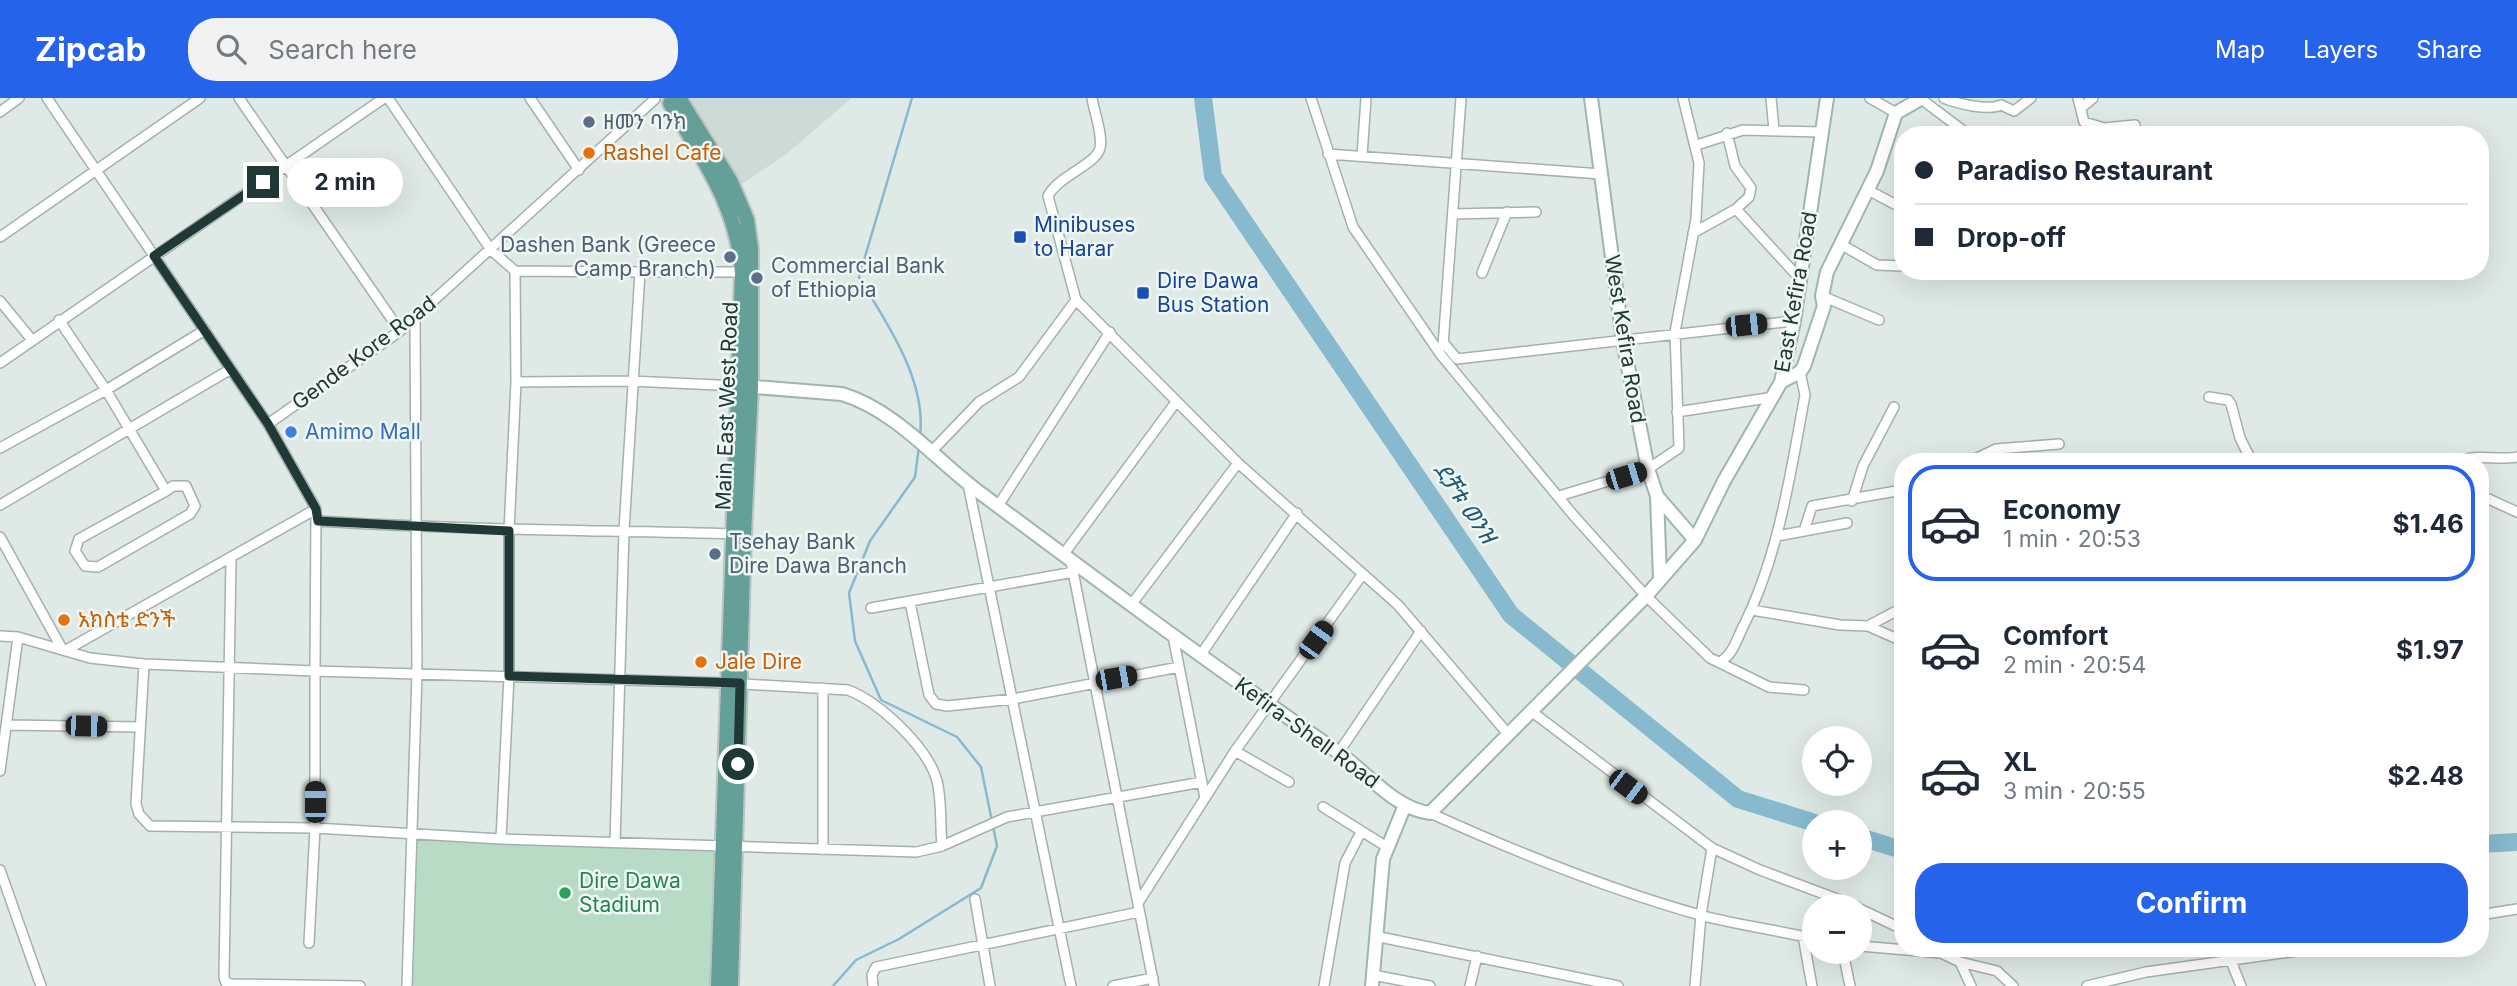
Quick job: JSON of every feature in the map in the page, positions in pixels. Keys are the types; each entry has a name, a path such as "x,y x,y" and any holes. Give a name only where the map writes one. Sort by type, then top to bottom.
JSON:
{"main road":[{"name":"West Kefira Road","path":"1591,98 1623,341 1648,469 1657,496 1660,578"},
{"name":"East Kefira Road","path":"1660,578 1695,540 1724,481 1781,382 1794,321 1827,98"},
{"name":"Main East West Road","path":"667,99 699,141 733,215 747,272 726,943 731,986"},
{"path":"1781,382 1800,372 1824,306 1822,296 1828,272 1854,213 1868,190 1896,113 1921,99"},
{"name":"Kefira-Shell Road","path":"745,387 827,392 856,399 885,416 1069,563 1339,752 1407,807 1430,813"},
{"path":"1657,496 1695,540"},
{"path":"1430,813 1646,596 1660,578"},
{"path":"1373,981 1375,936 1387,847 1403,810 1407,807"},
{"name":"Main East West Road","path":"718,986 726,943"}],"street":[{"path":"0,112 19,98"},
{"path":"47,98 268,424 316,509 316,828 309,943"},
{"path":"0,237 94,169 200,98"},
{"path":"239,98 400,331"},
{"path":"0,363 386,98 491,250 515,271 747,272"},
{"path":"530,98 579,170"},
{"path":"1092,98 1101,146 1097,155 1058,181 1048,196 1076,300 1238,463 1398,604 1508,734"},
{"path":"1311,98 1353,227 1441,355 1646,596 1706,654 1769,687 1804,690"},
{"path":"1362,156 1366,98"},
{"path":"1441,355 1461,98"},
{"path":"1559,496 1648,469 1679,448 1675,332 1693,233 1698,186 1697,145 1683,98"},
{"path":"1771,98 1774,130"},
{"path":"1870,98 1896,113"},
{"path":"1944,98 1959,104 1994,107 2001,104 2014,111 2031,98"},
{"path":"2093,98 2080,102 2083,119 2096,126"},
{"name":"Gende Kore Road","path":"268,424 415,319 579,170 667,99"},
{"path":"1921,99 1957,126"},
{"path":"2125,126 2136,125"},
{"path":"1697,145 1727,133 1774,130 1822,132"},
{"path":"1693,233 1735,209 1749,197 1751,188 1735,166 1727,133"},
{"path":"1328,154 1457,166 1601,174"},
{"path":"1868,190 1894,204"},
{"path":"1735,209 1800,279"},
{"path":"1482,273 1507,212"},
{"path":"1453,214 1536,212"},
{"path":"1842,245 1877,265 1894,265"},
{"path":"500,839 509,676 509,531 516,382 515,271"},
{"path":"615,843 624,530 631,381 640,272"},
{"path":"1822,296 1879,320"},
{"path":"923,447 979,402 1019,377 1076,300"},
{"path":"0,301 32,340"},
{"path":"407,986 417,674 415,319"},
{"path":"59,320 106,390 166,491"},
{"path":"1443,342 1457,359 1623,341 1675,332 1794,321"},
{"path":"0,448 106,390 205,330"},
{"path":"998,506 1110,332"},
{"path":"0,505 131,431 231,369"},
{"path":"1720,662 1730,654 1752,610 1777,536 1805,395 1800,372"},
{"path":"516,382 631,381 745,387"},
{"path":"1677,412 1774,397"},
{"path":"2208,397 2228,400 2231,404 2240,438 2248,453"},
{"path":"871,608 989,586 1069,563 1176,402"},
{"path":"1852,501 1863,466 1894,407"},
{"path":"1988,453 1996,449 2059,444"},
{"path":"2489,460 2499,461 2517,457"},
{"path":"1131,606 1238,463"},
{"path":"968,484 1071,986"},
{"path":"173,486 186,486 195,506 191,514 98,567 85,566 75,551 79,539 166,491 173,486"},
{"path":"1804,531 1812,506 1894,492"},
{"path":"2489,499 2517,512"},
{"path":"65,648 232,559 316,509"},
{"path":"1200,656 1297,513"},
{"path":"318,521 509,531 624,530 738,534"},
{"path":"1777,536 1847,523"},
{"path":"0,537 65,648"},
{"path":"232,559 225,827 226,983 360,986"},
{"path":"1069,563 1153,982 1113,986"},
{"path":"873,986 872,975 876,967 1059,929 1139,908 1236,751 1362,575"},
{"path":"910,602 929,695 936,704 947,706 1013,699 1094,681 1179,667"},
{"path":"1752,610 1840,625 1868,626 1894,637"},
{"path":"1868,626 1894,612"},
{"path":"1339,752 1421,631"},
{"path":"0,636 18,637 65,648 90,658 144,664 734,683 848,690 863,696 889,715 915,745 937,781 942,846"},
{"path":"1173,636 1205,798"},
{"path":"0,771 18,637"},
{"path":"144,664 136,804 144,821 150,826 316,828 500,839 729,844 916,852 942,846 1007,817 1202,782"},
{"path":"823,688 823,850"},
{"path":"1531,711 1712,848 1822,894"},
{"path":"4,728 140,727"},
{"path":"1236,751 1289,782"},
{"path":"1323,807 1387,847"},
{"path":"1430,813 1579,876 1701,915 1802,936"},
{"path":"1324,986 1345,863 1361,832"},
{"path":"1695,986 1701,915 1712,848"},
{"path":"0,870 41,986"},
{"path":"975,899 990,986"},
{"path":"2489,914 2517,909"},
{"path":"1872,915 1894,925"},
{"path":"1375,936 1618,986"},
{"path":"1872,947 1894,948"},
{"path":"1470,986 1477,956"},
{"path":"1947,957 1997,971 2013,986"},
{"path":"1957,957 1971,986"},
{"path":"2087,986 2146,972 2259,957"},
{"path":"2231,961 2241,986"},
{"path":"1808,964 1812,986"},
{"path":"1845,964 1850,986"},
{"path":"1373,981 1430,986"}],"shaded area":[{"path":"687,98 852,98 785,155 739,186"}],"green space":[{"name":"Dire Dawa Stadium","path":"411,833 722,844 718,986 407,986"}],"waterway":[{"name":"Kefira-Shell Road","path":"912,98 859,277 892,332 911,373 917,394 920,436"},
{"name":"ደቻቱ ወንዝ","path":"1203,98 1213,176 1511,615 1738,799 1802,819"},
{"name":"Kefira-Shell Road","path":"833,986 856,960 899,939 981,888 997,846 981,767 957,737 881,700 855,641 849,593 870,541 915,477 919,446"},
{"name":"ደቻቱ ወንዝ","path":"1872,841 1894,848"},
{"name":"ደቻቱ ወንዝ","path":"2489,844 2517,842"}],"place":[{"name":"ዘመን ባንክ","path":"589,122"},
{"name":"Rashel Cafe","path":"589,153"},
{"name":"Minibuses to Harar","path":"1020,237"},
{"name":"Dashen Bank (Greece Camp Branch)","path":"730,257"},
{"name":"Commercial Bank of Ethiopia","path":"757,278"},
{"name":"Dire Dawa Bus Station","path":"1143,293"},
{"name":"Amimo Mall","path":"291,432"},
{"name":"Tsehay Bank Dire Dawa Branch","path":"715,554"},
{"name":"አክስቴ ድንች","path":"64,620"},
{"name":"Jale Dire","path":"701,662"},
{"name":"Dire Dawa Stadium","path":"565,893"}],"route":[{"path":"263,182 154,256 268,424 316,509 318,521 509,531 509,676 740,683 738,764"}]}
